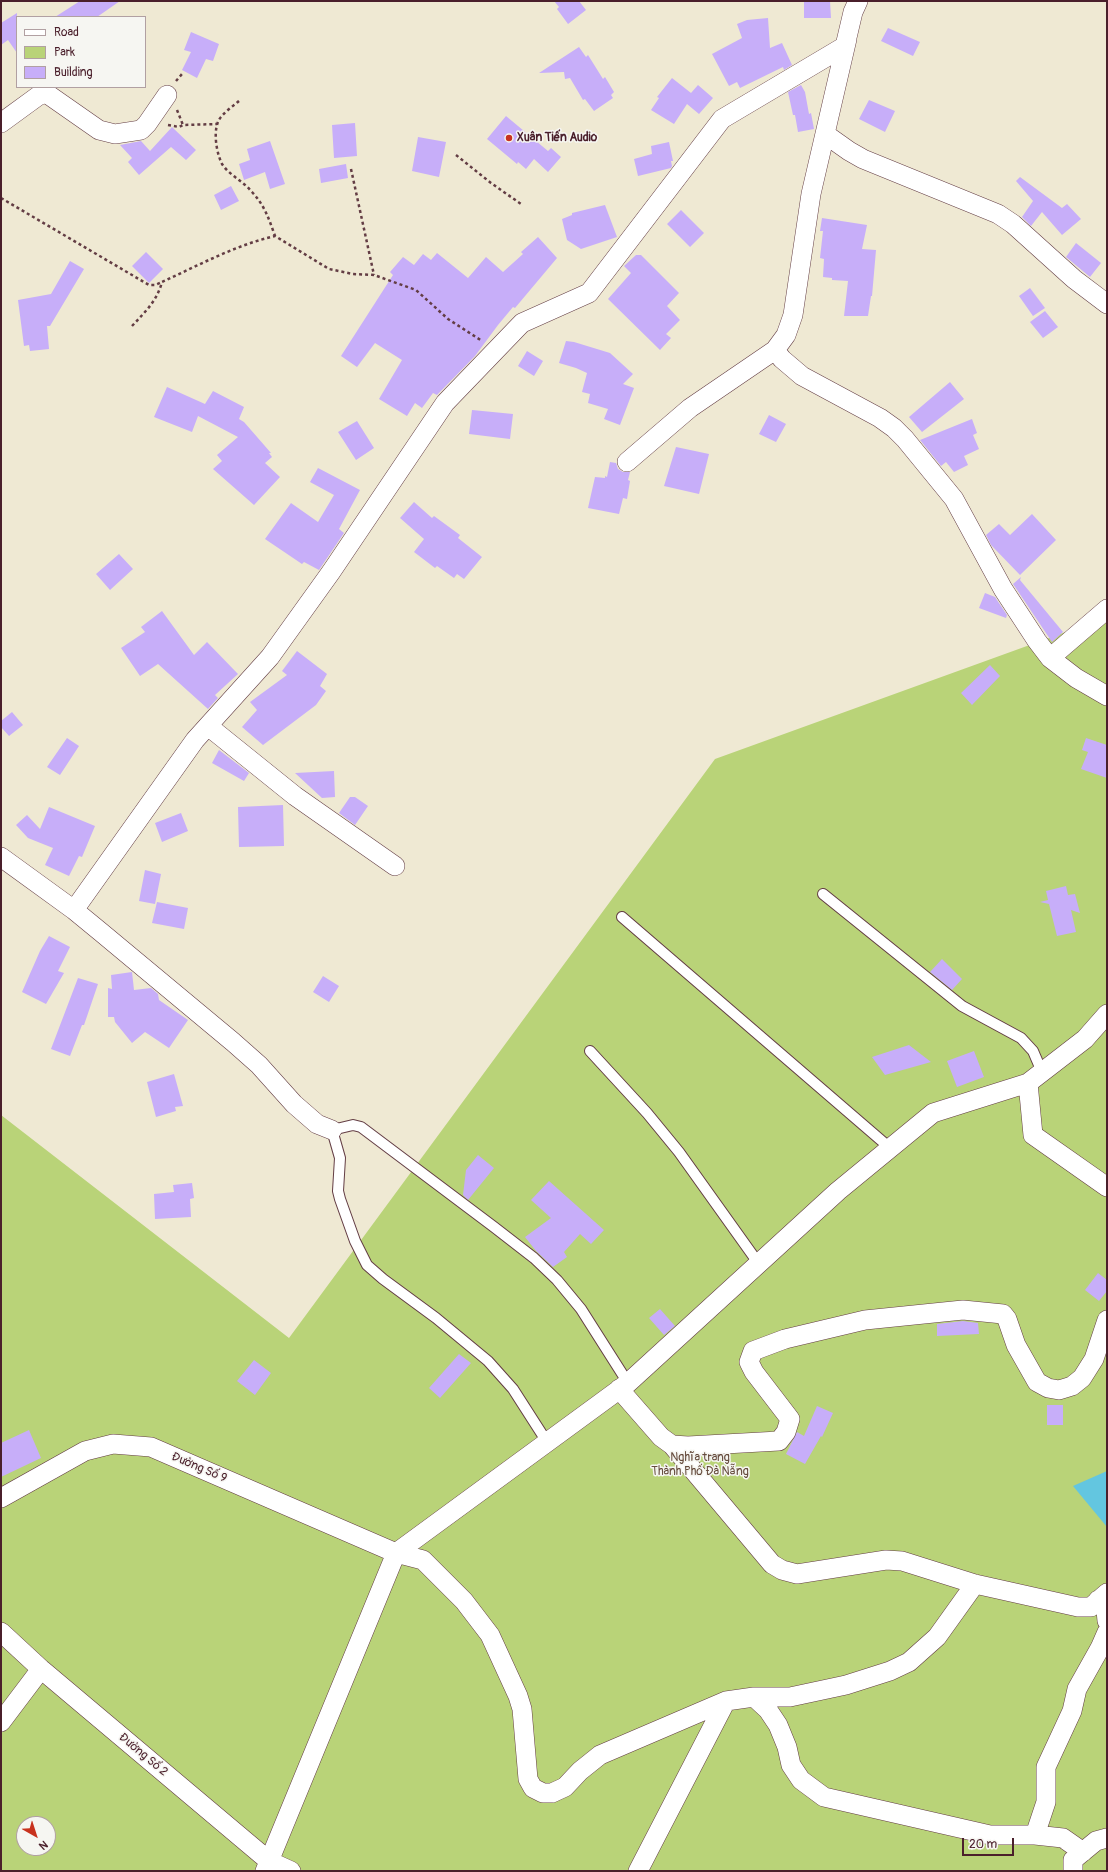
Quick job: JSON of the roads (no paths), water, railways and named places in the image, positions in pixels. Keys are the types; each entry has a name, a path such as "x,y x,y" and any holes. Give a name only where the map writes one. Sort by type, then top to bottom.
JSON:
{"street":[{"path":"626,462 690,408 774,350 786,335 793,315 811,194 856,7"},
{"path":"74,910 195,740 270,657 331,572 445,403 522,323 589,293 722,119 845,46 856,7"},
{"path":"2,121 38,96 46,93 99,130 115,134 136,132 147,124 167,95"},
{"path":"825,134 863,159 998,214 1018,228 1074,279 1107,304"},
{"path":"774,350 802,376 880,418 894,428 905,439 954,499 1003,589 1050,658 1076,678 1107,696"},
{"path":"1050,658 1107,609"},
{"path":"208,726 295,796 396,866"},
{"path":"1,858 74,910 233,1042 259,1065 294,1104 316,1124 332,1130"},
{"path":"267,1866 396,1553 624,1386 838,1191 933,1113 1035,1078 1085,1039 1107,1014"},
{"path":"1035,1078 1033,1135 1107,1188"},
{"path":"672,1445 780,1441 786,1432 790,1418 754,1372 749,1362 753,1351 784,1339 865,1320 906,1315 963,1310 1003,1314 1007,1319 1016,1345 1037,1382 1048,1388 1059,1390 1072,1386 1082,1378 1094,1359 1107,1320"},
{"path":"624,1386 661,1437 672,1445 772,1564 782,1570 797,1574 886,1560 902,1561 975,1584 1078,1607 1091,1607 1103,1597 1107,1620"},
{"name":"Đường Số 9","path":"1,1498 86,1451 112,1444 150,1447 396,1553 423,1560 464,1601 490,1635 518,1696 522,1709 528,1779 533,1788 543,1793 552,1793 565,1787 580,1771 600,1755 726,1701 754,1697 790,1696 846,1685 890,1671 909,1662 937,1637 975,1584"},
{"name":"Đường Số 2","path":"1,1632 41,1669 267,1866 291,1871"},
{"path":"1035,1836 1046,1802 1046,1767 1072,1710 1077,1689 1100,1648 1107,1632"},
{"path":"1,1722 41,1669"},
{"path":"754,1697 768,1710 778,1725 787,1747 791,1765 801,1780 824,1797 990,1835 1063,1838 1083,1852"},
{"path":"638,1871 726,1701"},
{"path":"1073,1871 1074,1860 1096,1842 1107,1838"}],"lane":[{"path":"823,894 962,1006 1022,1038 1034,1051 1035,1078"},
{"path":"622,917 890,1148"},
{"path":"590,1051 647,1113 679,1152 759,1264"},
{"path":"547,1442 513,1389 488,1361 436,1318 383,1279 367,1265 358,1248 340,1199 338,1191 340,1158 332,1130 353,1125 361,1127 534,1258 557,1280 581,1309 624,1386"}],"water":[{"path":"1107,1471 1107,1527 1073,1486"}],"place":[{"name":"Xuân Tiến Audio","path":"509,138"}],"park label":[{"name":"Nghĩa trang Thành Phố Đà Nẵng","path":"700,1465"}]}
